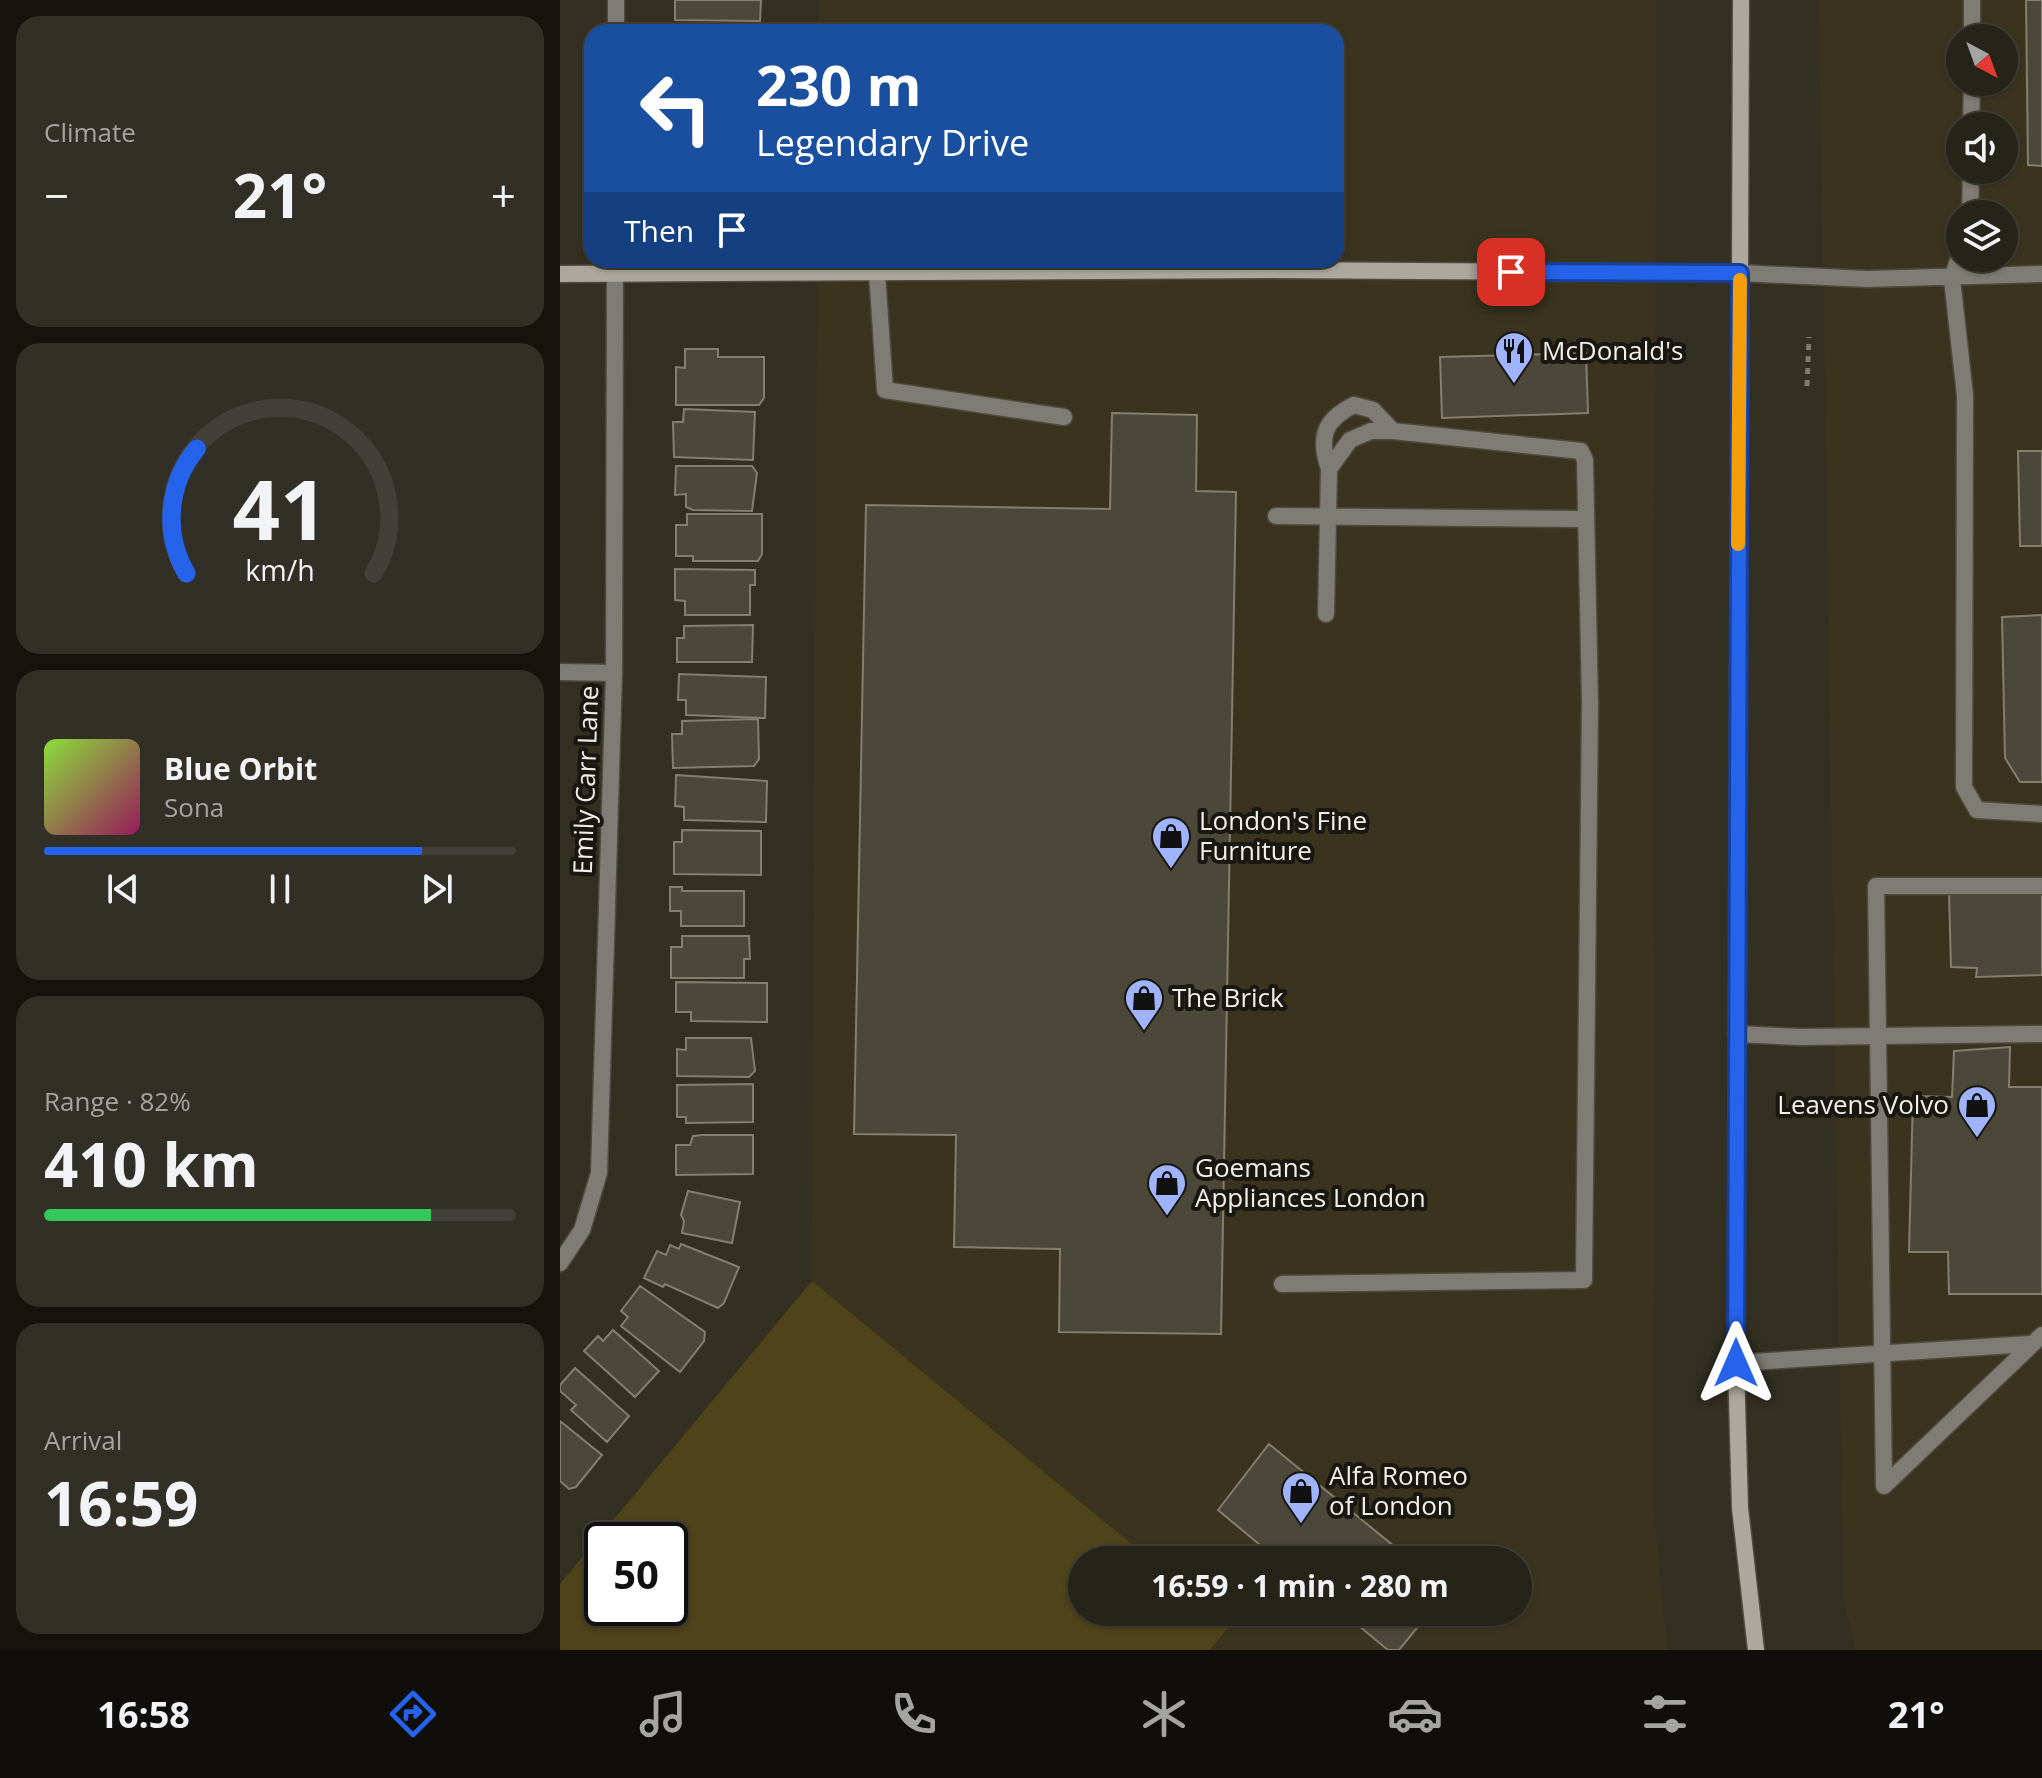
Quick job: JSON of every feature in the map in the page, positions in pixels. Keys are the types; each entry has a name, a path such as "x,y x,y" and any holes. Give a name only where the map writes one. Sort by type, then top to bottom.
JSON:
{"main road":[{"path":"1741,0 1736,1363 1740,1508 1756,1650"},
{"path":"560,274 607,268"},
{"path":"659,268 877,273 1270,270 1740,273"}],"street":[{"path":"616,0 616,24"},
{"path":"1972,0 1972,24"},
{"name":"Emily Carr Lane","path":"560,1263 582,1230 599,1173 614,673 615,268"},
{"path":"1954,272 1952,279 1965,395 1964,787 1977,810 2042,814"},
{"path":"877,273 885,390 1064,417"},
{"path":"1740,273 1952,279 2042,274"},
{"path":"1326,614 1329,469 1323,452 1323,432 1337,414 1354,405 1373,410 1393,431"},
{"path":"1282,1284 1584,1280 1590,720 1585,460 1581,451 1371,431 1350,440 1329,469"},
{"path":"1276,516 1585,519"},
{"name":"Emily Carr Lane","path":"560,672 614,673"},
{"path":"2035,1340 1884,1486 1876,886 2042,886"},
{"path":"1736,1034 2042,1034"},
{"path":"1736,1363 2035,1340"}],"path":[{"path":"1807,386 1809,337"}],"shaded area":[{"path":"819,0 1656,0 1654,1511 1667,1650 1210,1650 1229,1626 1532,1626 1532,1546 1134,1546 812,1281 817,268 1344,268 1344,24 818,24"},
{"path":"1819,0 2042,0 2042,1650 1856,1650 1843,1598"},
{"path":"812,1281 1134,1546 1068,1546 1068,1626 1229,1626 1210,1650 560,1650 560,1584 584,1555 584,1626 688,1626 688,1522 612,1522"}],"building":[{"path":"675,0 761,0 760,21 675,20"},
{"path":"2026,0 2042,0 2042,166 2028,165"},
{"path":"685,349 718,349 718,357 764,357 764,398 759,405 676,405 676,367 685,368"},
{"name":"McDonald's","path":"1586,353 1588,413 1442,418 1440,357"},
{"path":"684,409 755,412 753,460 674,457 673,422 683,422"},
{"path":"1112,413 1197,415 1196,491 1236,492 1221,1334 1059,1332 1060,1249 954,1247 956,1135 854,1134 866,505 1110,509"},
{"path":"2018,451 2042,451 2042,546 2020,546"},
{"path":"676,466 752,466 757,473 752,511 693,510 686,507 686,494 675,495"},
{"path":"687,514 762,514 762,554 758,561 693,561 693,556 676,556 676,525 687,525"},
{"path":"675,569 755,570 755,585 750,585 750,615 685,615 685,601 675,600"},
{"path":"2042,615 2042,782 2020,782 2005,758 2002,617"},
{"path":"753,625 752,662 677,662 677,638 684,638 684,626"},
{"path":"679,674 766,677 765,718 686,715 686,700 678,700"},
{"path":"758,719 759,759 754,766 673,768 672,734 682,734 682,721"},
{"path":"676,775 767,781 766,822 684,820 684,807 675,806"},
{"path":"682,830 761,831 761,875 674,874 674,842 682,842"},
{"path":"670,887 682,887 682,891 744,891 744,926 681,926 681,911 670,911"},
{"path":"1949,893 2042,893 2042,975 1976,977 1977,968 1951,967"},
{"path":"682,936 749,936 750,959 744,959 744,978 671,978 671,947 682,947"},
{"path":"676,982 767,983 767,1022 691,1021 691,1012 676,1012"},
{"path":"686,1038 751,1038 755,1071 749,1077 677,1076 677,1049 686,1050"},
{"name":"Leavens Volvo","path":"2010,1047 2009,1087 2042,1087 2042,1294 1949,1294 1948,1252 1909,1252 1913,1096 1952,1097 1954,1051"},
{"path":"753,1084 753,1122 686,1123 686,1117 677,1117 677,1085"},
{"path":"753,1135 753,1174 676,1175 676,1145 690,1145 693,1136"},
{"path":"688,1191 740,1202 732,1243 682,1233 684,1221 681,1215"},
{"path":"681,1244 739,1267 724,1303 718,1308 644,1278 657,1251 666,1255 670,1245 679,1249"},
{"path":"640,1286 705,1332 704,1341 680,1372 621,1326 628,1317 621,1311"},
{"path":"613,1330 659,1371 635,1397 584,1351 598,1336 603,1341"},
{"path":"575,1368 629,1416 607,1442 571,1410 576,1405 560,1391 560,1385"},
{"path":"560,1421 602,1455 576,1487 569,1489 560,1481"},
{"path":"1269,1444 1394,1546 1261,1546 1218,1510"},
{"path":"1359,1626 1419,1626 1399,1650 1388,1650"}],"slow traffic":[{"path":"1738,544 1740,280"}],"place":[{"name":"McDonald's","path":"1514,385"},
{"name":"London's Fine Furniture","path":"1171,870"},
{"name":"The Brick","path":"1144,1032"},
{"name":"Leavens Volvo","path":"1977,1139"},
{"name":"Goemans Appliances London","path":"1167,1217"},
{"name":"Alfa Romeo of London","path":"1301,1525"}],"route":[{"path":"1511,272 1740,273 1736,1363"}]}
